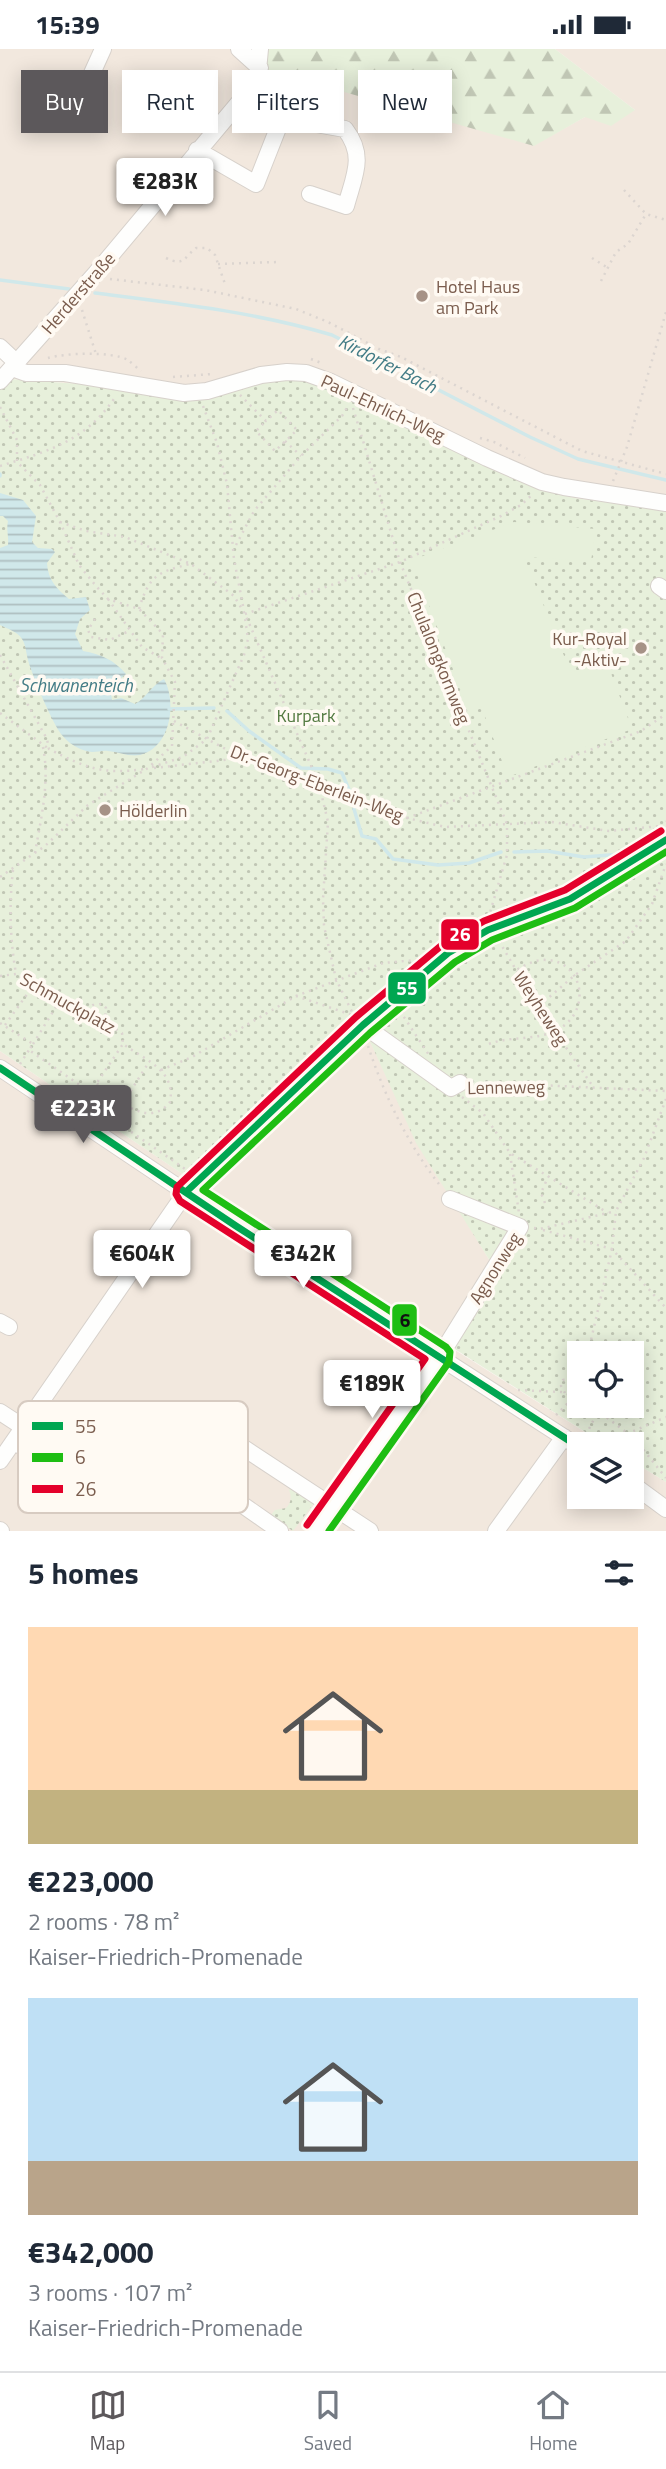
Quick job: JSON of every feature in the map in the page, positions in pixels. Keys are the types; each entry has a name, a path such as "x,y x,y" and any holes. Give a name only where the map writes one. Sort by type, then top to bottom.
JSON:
{"street":[{"path":"93,70 103,49"},
{"path":"239,49 260,68"},
{"path":"260,49 260,68"},
{"name":"Herderstraße","path":"0,381 96,273 257,81 260,68"},
{"path":"197,150 256,184 282,118 345,129 353,139 359,157 346,206 310,194"},
{"path":"0,348 14,366"},
{"name":"Paul-Ehrlich-Weg","path":"14,366 26,373 65,373 160,390 197,393 228,380 299,372 316,377 542,482 666,503"},
{"path":"41,1401 187,1192 358,1021 393,1000 426,969 489,924 569,900 665,833"},
{"path":"358,1021 455,1086"},
{"path":"6,1072 567,1438"},
{"path":"450,1199 520,1227"},
{"name":"Agnonweg","path":"316,1531 440,1356 520,1227"},
{"path":"0,1412 18,1433"},
{"path":"0,1461 18,1435"},
{"path":"496,1531 564,1437"},
{"path":"248,1451 370,1531"},
{"path":"644,1493 666,1509"},
{"path":"248,1509 280,1531"}],"path":[{"path":"624,190 646,214 666,220"},
{"path":"601,282 617,252 628,244 646,214"},
{"path":"166,258 183,261 192,250 203,247 213,252 225,284"},
{"path":"592,258 608,268"},
{"path":"218,264 278,262"},
{"path":"96,273 111,279 205,290 296,309 401,358 582,451 666,474"},
{"path":"79,301 96,355"},
{"path":"614,479 622,464 666,312"},
{"path":"31,347 37,356 44,359 58,355 96,355 127,359 146,376"},
{"path":"303,359 321,362 332,370"},
{"path":"166,377 228,380 266,421"},
{"path":"0,466 68,443 93,425 123,387 123,382"},
{"path":"148,768 183,757 207,739 244,655 248,639 234,559 227,484 217,443 197,393"},
{"name":"Chulalongkornweg","path":"301,456 342,416 351,401 400,562 507,824 507,855 489,924"},
{"path":"0,407 18,440 17,462 40,485 60,521 79,565 108,599 142,647 162,658"},
{"path":"278,410 297,430 275,451 256,431 266,421 278,410"},
{"path":"473,436 494,442 526,458"},
{"path":"235,548 254,511 301,456 285,441"},
{"path":"245,614 400,562 521,505 531,498 542,482"},
{"path":"60,521 86,531 125,537 191,564 234,596 245,614 319,784 328,822 324,926 336,979 358,1021 384,1092 425,1167 450,1199"},
{"path":"139,609 157,574 191,564"},
{"path":"0,877 35,853 88,805 148,768 172,746 175,682 162,658 163,634 139,609 108,599"},
{"path":"95,619 88,630 91,637 110,640 129,631"},
{"path":"0,655 47,739 49,749"},
{"path":"0,713 49,749 95,769 117,773 242,758"},
{"path":"407,818 641,731 666,714"},
{"name":"Dr.-Georg-Eberlein-Weg","path":"174,721 242,758 407,818 445,827 552,822 609,831 665,833"},
{"path":"35,853 44,786 42,743"},
{"path":"538,1007 575,975 626,941 652,904 666,864"},
{"path":"13,868 10,938 16,974"},
{"name":"Weyheweg","path":"489,924 538,1007 594,1088"},
{"path":"96,1083 142,1113 155,1113 165,1109 170,1102 172,1090 171,1083 161,1070 191,1057 296,996 336,979 383,963 427,960"},
{"path":"489,1044 543,1035 556,1030 570,1021 580,1002 575,975 563,965 540,960 516,970"},
{"name":"Schmuckplatz","path":"0,976 16,974 60,1002 70,1000 122,1033 123,1044 161,1070"},
{"path":"5,1025 33,986"},
{"path":"296,996 358,1021"},
{"path":"393,1000 429,1055"},
{"path":"6,1072 29,1050 60,1002"},
{"path":"87,1010 93,1005 102,1004 106,1008 104,1021"},
{"path":"0,1023 33,1044"},
{"path":"74,1117 123,1044"},
{"path":"29,1050 90,1092"},
{"path":"123,1103 149,1062"},
{"name":"Lenneweg","path":"455,1086 495,1083 666,1091"},
{"path":"455,1086 483,1113 510,1153 608,1213"},
{"path":"591,1341 612,1249 616,1211 644,1158 666,1099"},
{"path":"85,1100 188,1171"},
{"path":"510,1153 520,1227"},
{"path":"545,1203 541,1193 548,1177"},
{"name":"Agnonweg","path":"520,1227 540,1229 616,1211"},
{"path":"540,1229 612,1249 666,1308"},
{"path":"565,1394 561,1386 563,1380 567,1380"},
{"path":"508,1390 541,1390 565,1394"},
{"path":"547,1425 567,1406"},
{"path":"631,1432 666,1417"},
{"path":"608,1418 628,1432"},
{"path":"644,1451 666,1478"}],"shaded area":[{"path":"0,49 263,49 322,70 232,70 232,133 344,133 344,78 358,83 358,133 452,133 452,116 534,145 585,117 635,110 555,49 666,49 666,510 574,498 542,490 233,390 123,387 9,379 12,368 0,356"},
{"path":"358,1015 415,1138 490,1261 447,1345 585,1432 567,1432 567,1509 644,1509 644,1468 666,1482 666,1531 0,1531 0,1051 184,1175"}],"green space":[{"path":"263,49 555,49 635,110 611,126 585,117 534,146 452,123 452,70 358,70 358,96 344,92 344,70 260,68"},
{"name":"Kurpark","path":"281,377 315,381 542,490 574,498 666,510 666,1482 644,1468 644,1432 585,1432 447,1344 490,1261 416,1143 358,1015 184,1175 0,1051 0,389 9,379 123,387 161,396"},
{"path":"514,522 596,529 591,561 524,557 571,673 606,660 632,729 508,777 481,706 469,712 412,560"},
{"path":"292,1486 314,1503 293,1531 270,1516 275,1510 288,1506 291,1498 289,1490"}],"water":[{"name":"Schwanenteich","path":"0,493 23,500 36,516 32,542 38,548 52,549 55,552 47,563 51,579 57,587 69,599 86,597 90,610 80,619 75,634 83,651 107,658 126,674 110,687 112,700 121,698 135,704 164,679 170,700 168,723 165,734 150,751 140,755 92,752 71,743 57,728 34,676 23,641 0,625 0,548 8,545 8,521 0,516"}],"waterway":[{"name":"Kirdorfer Bach","path":"0,280 69,289"},
{"name":"Kirdorfer Bach","path":"95,293 244,314 332,335 578,459 666,480"},
{"path":"169,709 214,708"},
{"path":"227,711 249,731 301,768 328,769 342,773 350,792"},
{"path":"354,809 362,836 376,839 393,859 438,865 469,863 501,852"},
{"path":"514,852 547,851 584,857 622,854 638,844"},
{"path":"653,855 658,862"}],"transit line":[{"name":"26","path":"307,1525 425,1359 180,1201 176,1194 177,1187 356,1017 442,945 484,921 565,890 661,831"},
{"name":"55","path":"186,1192 363,1025 448,953 488,930 570,899 666,840"},
{"name":"6","path":"329,1531 449,1362 450,1352 203,1190 370,1033 455,962 492,940 575,908 666,852"},
{"name":"55","path":"0,1068 236,1226 567,1439"}],"place":[{"name":"Hotel Haus am Park","path":"422,296"},
{"name":"Kur-Royal -Aktiv-","path":"641,648"},
{"name":"Hölderlin","path":"105,810"}]}
